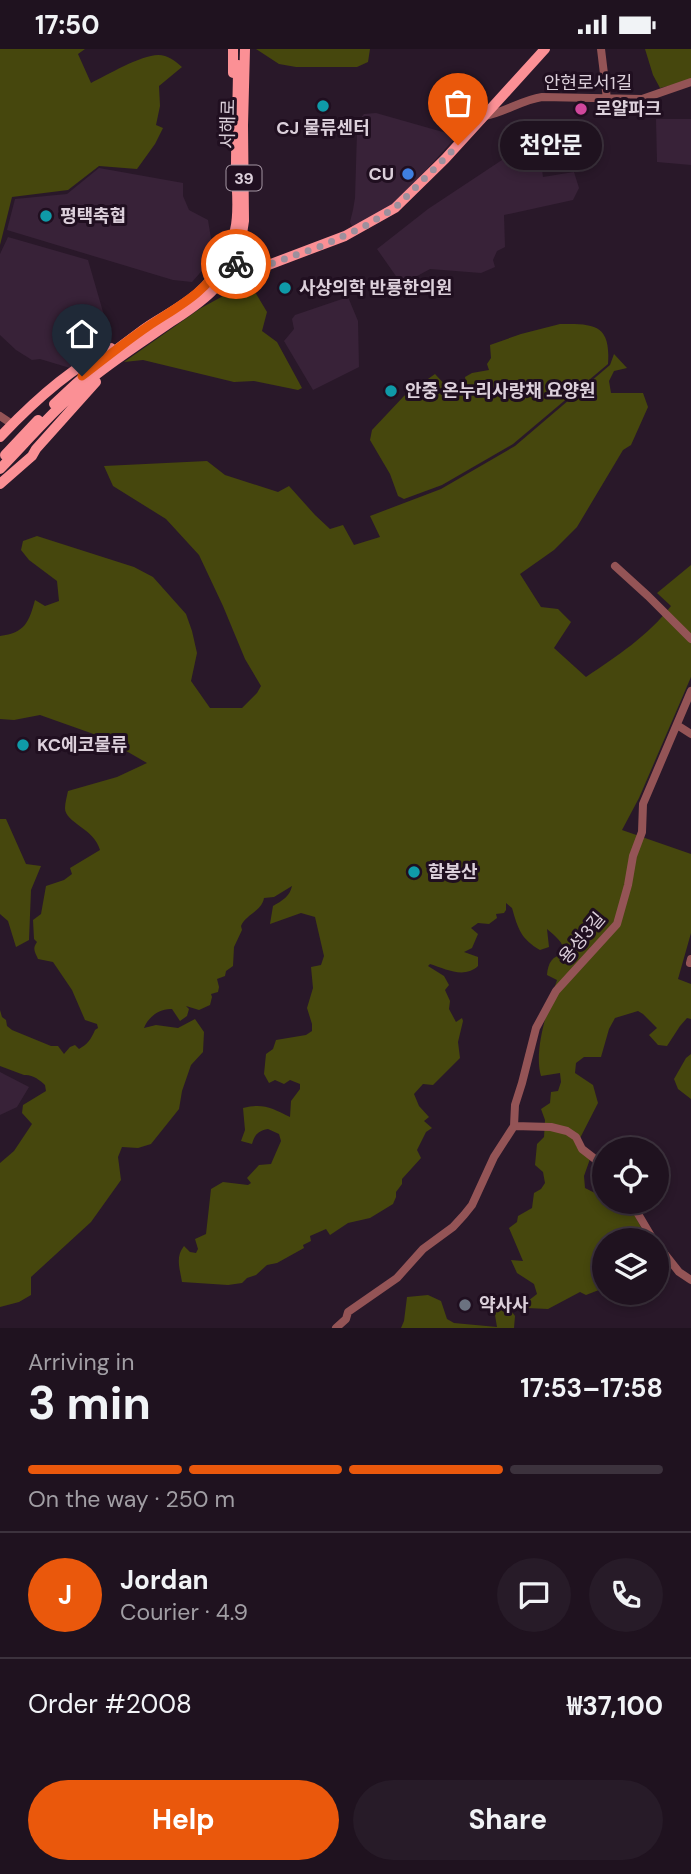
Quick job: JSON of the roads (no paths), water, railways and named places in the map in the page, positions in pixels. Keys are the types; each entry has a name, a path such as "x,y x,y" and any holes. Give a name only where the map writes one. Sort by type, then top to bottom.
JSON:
{"main road":[{"name":"서해로","path":"0,460 82,376 145,328 192,299 228,261 236,224 236,49"},
{"name":"서해로","path":"0,469 51,415 91,379 200,302 214,288 242,235 244,221 245,49"},
{"path":"245,91 250,49"},
{"path":"228,261 248,268 262,267 334,241 395,208 485,116 545,49"},
{"path":"0,437 71,373 94,357 128,341"},
{"path":"0,484 32,456 109,365"}],"street":[{"path":"601,49 607,99"},
{"name":"안현로서1길","path":"485,116 508,110 526,100 542,97 642,99 691,82"},
{"path":"0,416 12,424"},
{"path":"615,566 691,639"},
{"name":"용성3길","path":"336,1328 348,1313 397,1278 423,1249 453,1227 480,1191 486,1171 511,1130 536,1028 556,991 617,924 633,856 642,832 643,804 691,691"},
{"path":"677,726 691,734"},
{"path":"511,1130 551,1127 567,1131 576,1137 582,1149 592,1157"},
{"path":"669,1260 679,1272 691,1280"}],"place":[{"name":"CJ 물류센터","path":"323,106"},
{"name":"로얄파크","path":"581,109"},
{"name":"천안문","path":"458,145"},
{"name":"CU","path":"408,174"},
{"name":"평택축협","path":"46,216"},
{"name":"사상의학 반룡한의원","path":"285,288"},
{"name":"안중 온누리사랑채 요양원","path":"391,391"},
{"name":"KC에코물류","path":"23,745"},
{"name":"함봉산","path":"414,872"},
{"name":"약사사","path":"465,1305"}]}
